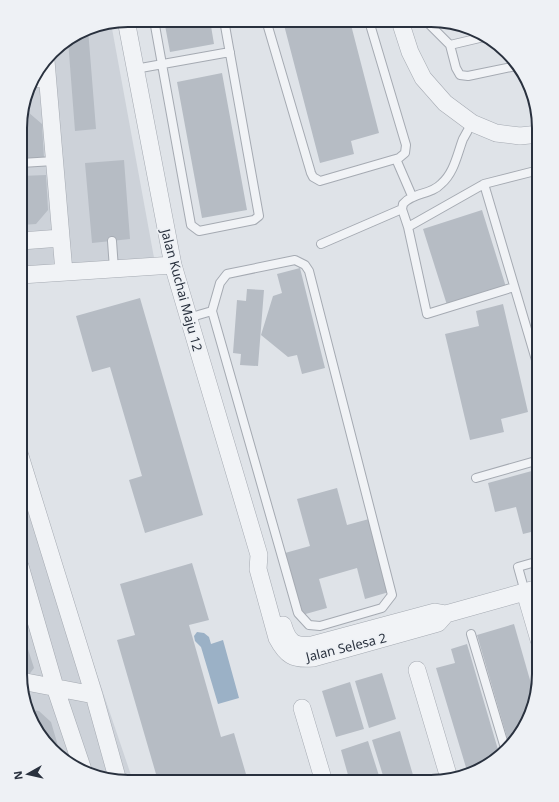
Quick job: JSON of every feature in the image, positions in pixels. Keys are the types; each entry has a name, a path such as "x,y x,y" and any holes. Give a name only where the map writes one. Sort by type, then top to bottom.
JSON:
{"street":[{"name":"Jalan Kuchai Maju 12","path":"127,27 173,265 259,555"},
{"path":"402,27 410,52 423,78 445,103 472,123 496,133 520,136 532,135"},
{"path":"40,79 54,161 64,272"},
{"path":"27,241 61,238"},
{"path":"27,275 173,265"},
{"path":"27,479 94,695 116,774"},
{"name":"Jalan Selesa 2","path":"259,555 268,568 286,634 290,641 301,646 312,645 435,612 446,614 532,590"},
{"path":"27,590 55,687 81,764"},
{"path":"417,670 448,773"},
{"path":"28,681 94,695"},
{"path":"302,708 322,775"}],"lane":[{"path":"155,27 191,226 199,231 254,220 259,216 225,27"},
{"path":"268,27 313,177 320,181 396,159 403,156 405,153 406,145 371,27"},
{"path":"432,27 450,45 457,72 464,77 511,67"},
{"path":"450,45 477,39"},
{"path":"135,69 230,52"},
{"path":"472,123 464,138 452,169 440,186 412,196 403,204 402,210 408,227 427,314 514,287"},
{"path":"396,159 412,196"},
{"path":"27,163 54,161"},
{"path":"408,227 484,184 532,172"},
{"path":"484,184 532,347"},
{"path":"321,244 402,210"},
{"path":"112,241 114,269"},
{"path":"295,260 305,265 309,271 392,595 382,608 320,626 309,625 298,613 212,311 220,282 227,274 295,260"},
{"path":"188,318 212,311"},
{"path":"476,478 532,462"},
{"path":"532,564 518,567 532,590"},
{"path":"471,634 504,744"}],"shaded area":[{"path":"112,28 157,274 27,280 27,128 30,102 44,72 61,52 83,37 102,30"},
{"path":"27,446 41,509 131,775 115,774 96,770 83,765 61,750 52,741 37,719 30,700 27,674"}],"water":[{"path":"197,632 204,633 209,637 211,644 223,640 239,698 218,704 201,647 195,641 194,636"}],"building":[{"path":"165,27 211,27 214,44 170,52"},
{"path":"285,27 352,27 379,133 351,141 354,154 320,163"},
{"path":"88,35 96,129 75,131 69,47"},
{"path":"222,73 247,210 202,218 177,82"},
{"path":"28,112 42,124 44,159 27,160"},
{"path":"124,160 130,239 92,243 85,163"},
{"path":"46,175 48,210 36,224 27,225 27,176"},
{"path":"482,210 506,287 447,305 423,229"},
{"path":"300,268 325,368 302,374 297,355 288,357 261,335 273,296 282,293 277,274"},
{"path":"247,289 264,290 258,366 240,365 241,354 233,353 237,300 246,301"},
{"path":"140,298 203,515 145,533 129,480 142,476 110,367 92,372 76,316"},
{"path":"503,304 528,412 501,419 504,432 470,440 445,334 479,326 476,311"},
{"path":"532,471 532,532 523,534 516,507 495,512 488,483"},
{"path":"337,488 347,525 369,519 389,592 365,599 357,568 319,579 327,608 302,615 285,553 310,546 297,499"},
{"path":"192,563 209,620 189,625 221,737 234,733 246,775 156,775 117,640 135,635 120,584"},
{"path":"514,624 531,685 527,706 522,719 508,740 477,635"},
{"path":"467,644 498,750 476,765 466,768 436,668 455,663 451,649"},
{"path":"27,646 34,668 28,676 27,674"},
{"path":"382,673 396,719 369,728 355,681"},
{"path":"350,682 364,729 336,737 322,691"},
{"path":"34,710 39,711 51,722 58,748 44,730 37,719"},
{"path":"400,731 413,775 383,775 372,740"},
{"path":"368,741 379,775 348,775 341,750"}]}
